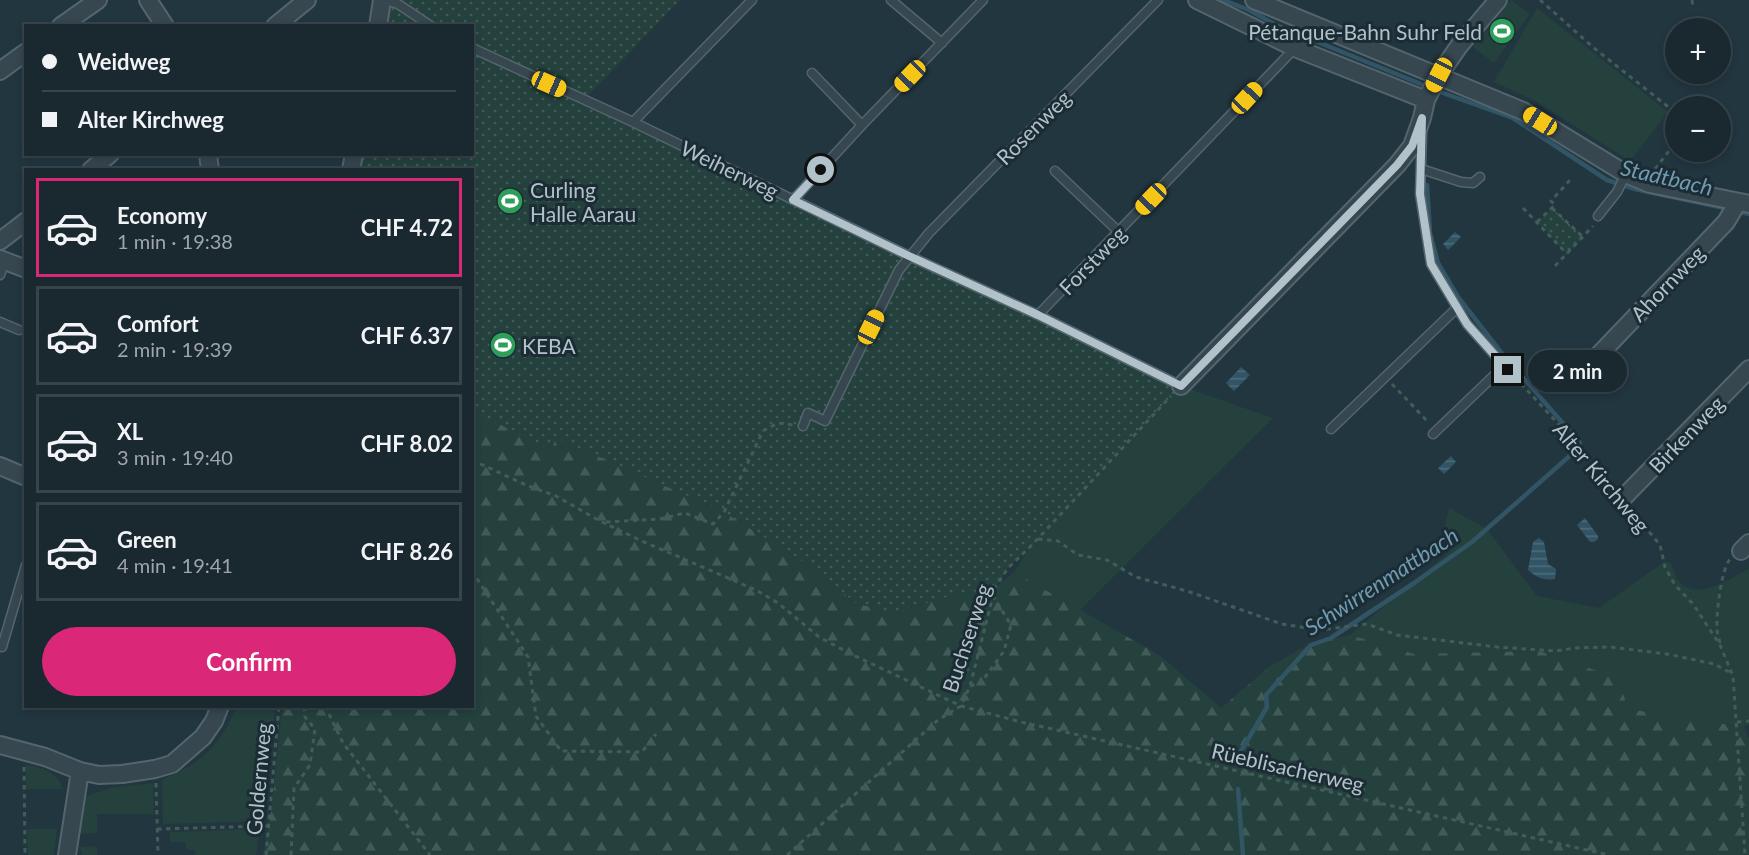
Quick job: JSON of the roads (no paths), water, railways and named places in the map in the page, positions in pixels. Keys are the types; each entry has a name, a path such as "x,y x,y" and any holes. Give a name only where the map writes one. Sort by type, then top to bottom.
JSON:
{"street":[{"path":"64,24 98,0"},
{"path":"148,0 164,24"},
{"path":"278,24 308,0"},
{"path":"378,24 384,0"},
{"path":"1197,0 1295,48 1426,100"},
{"path":"1181,386 1397,165 1412,146 1426,100 1439,75 1459,46 1498,0"},
{"path":"1263,2 1523,111 1626,174 1645,181 1744,203"},
{"path":"0,71 24,53"},
{"path":"93,168 108,156"},
{"name":"Ahornweg","path":"1593,361 1744,203"},
{"path":"0,241 24,223"},
{"path":"2,265 24,269"},
{"name":"Birkenweg","path":"1622,499 1749,369"},
{"path":"0,466 24,476"},
{"path":"0,745 99,775 156,769 172,764 203,737 214,722 219,708"},
{"path":"67,855 80,771"}],"lane":[{"path":"384,0 398,4 428,24"},
{"path":"633,122 752,0"},
{"path":"891,0 942,43"},
{"path":"793,200 983,0"},
{"name":"Rosenweg","path":"803,426 808,413 825,421 899,270 929,232 1158,0"},
{"name":"Forstweg","path":"1038,315 1295,48"},
{"name":"Weiherweg","path":"474,49 1038,315 1181,386"},
{"path":"812,73 862,125"},
{"path":"1422,118 1420,194 1431,264 1467,324 1506,368 1435,432"},
{"path":"1421,169 1461,182 1473,183 1480,177"},
{"path":"1055,171 1119,232"},
{"path":"1598,219 1617,192 1626,174"},
{"path":"1331,429 1457,308"},
{"path":"0,322 19,330"},
{"path":"2,647 24,572"}],"water":[{"path":"1455,232 1461,237 1448,250 1443,244"},
{"path":"1241,367 1250,375 1234,391 1226,383"},
{"path":"1451,456 1456,462 1444,474 1438,468"},
{"path":"1585,518 1598,536 1594,542 1590,542 1577,525"},
{"path":"1539,538 1544,542 1548,564 1556,569 1555,579 1540,578 1528,570 1533,542"}],"waterway":[{"name":"Stadtbach","path":"1223,0 1249,10 1276,25 1443,93 1513,118 1607,180 1635,189 1729,209"},
{"name":"Schwirrenmattbach","path":"1427,185 1430,233 1438,263 1458,297 1500,351 1580,443"},
{"name":"Stadtbach","path":"1737,211 1749,214"},
{"name":"Schwirrenmattbach","path":"1237,758 1267,707 1266,695 1311,645 1331,638 1472,542 1573,453"},
{"name":"Schwirrenmattbach","path":"1238,789 1243,855"}],"place":[{"name":"Pétanque-Bahn Suhr Feld","path":"1502,31"},
{"name":"Curling Halle Aarau","path":"510,201"},
{"name":"KEBA","path":"503,345"}]}
